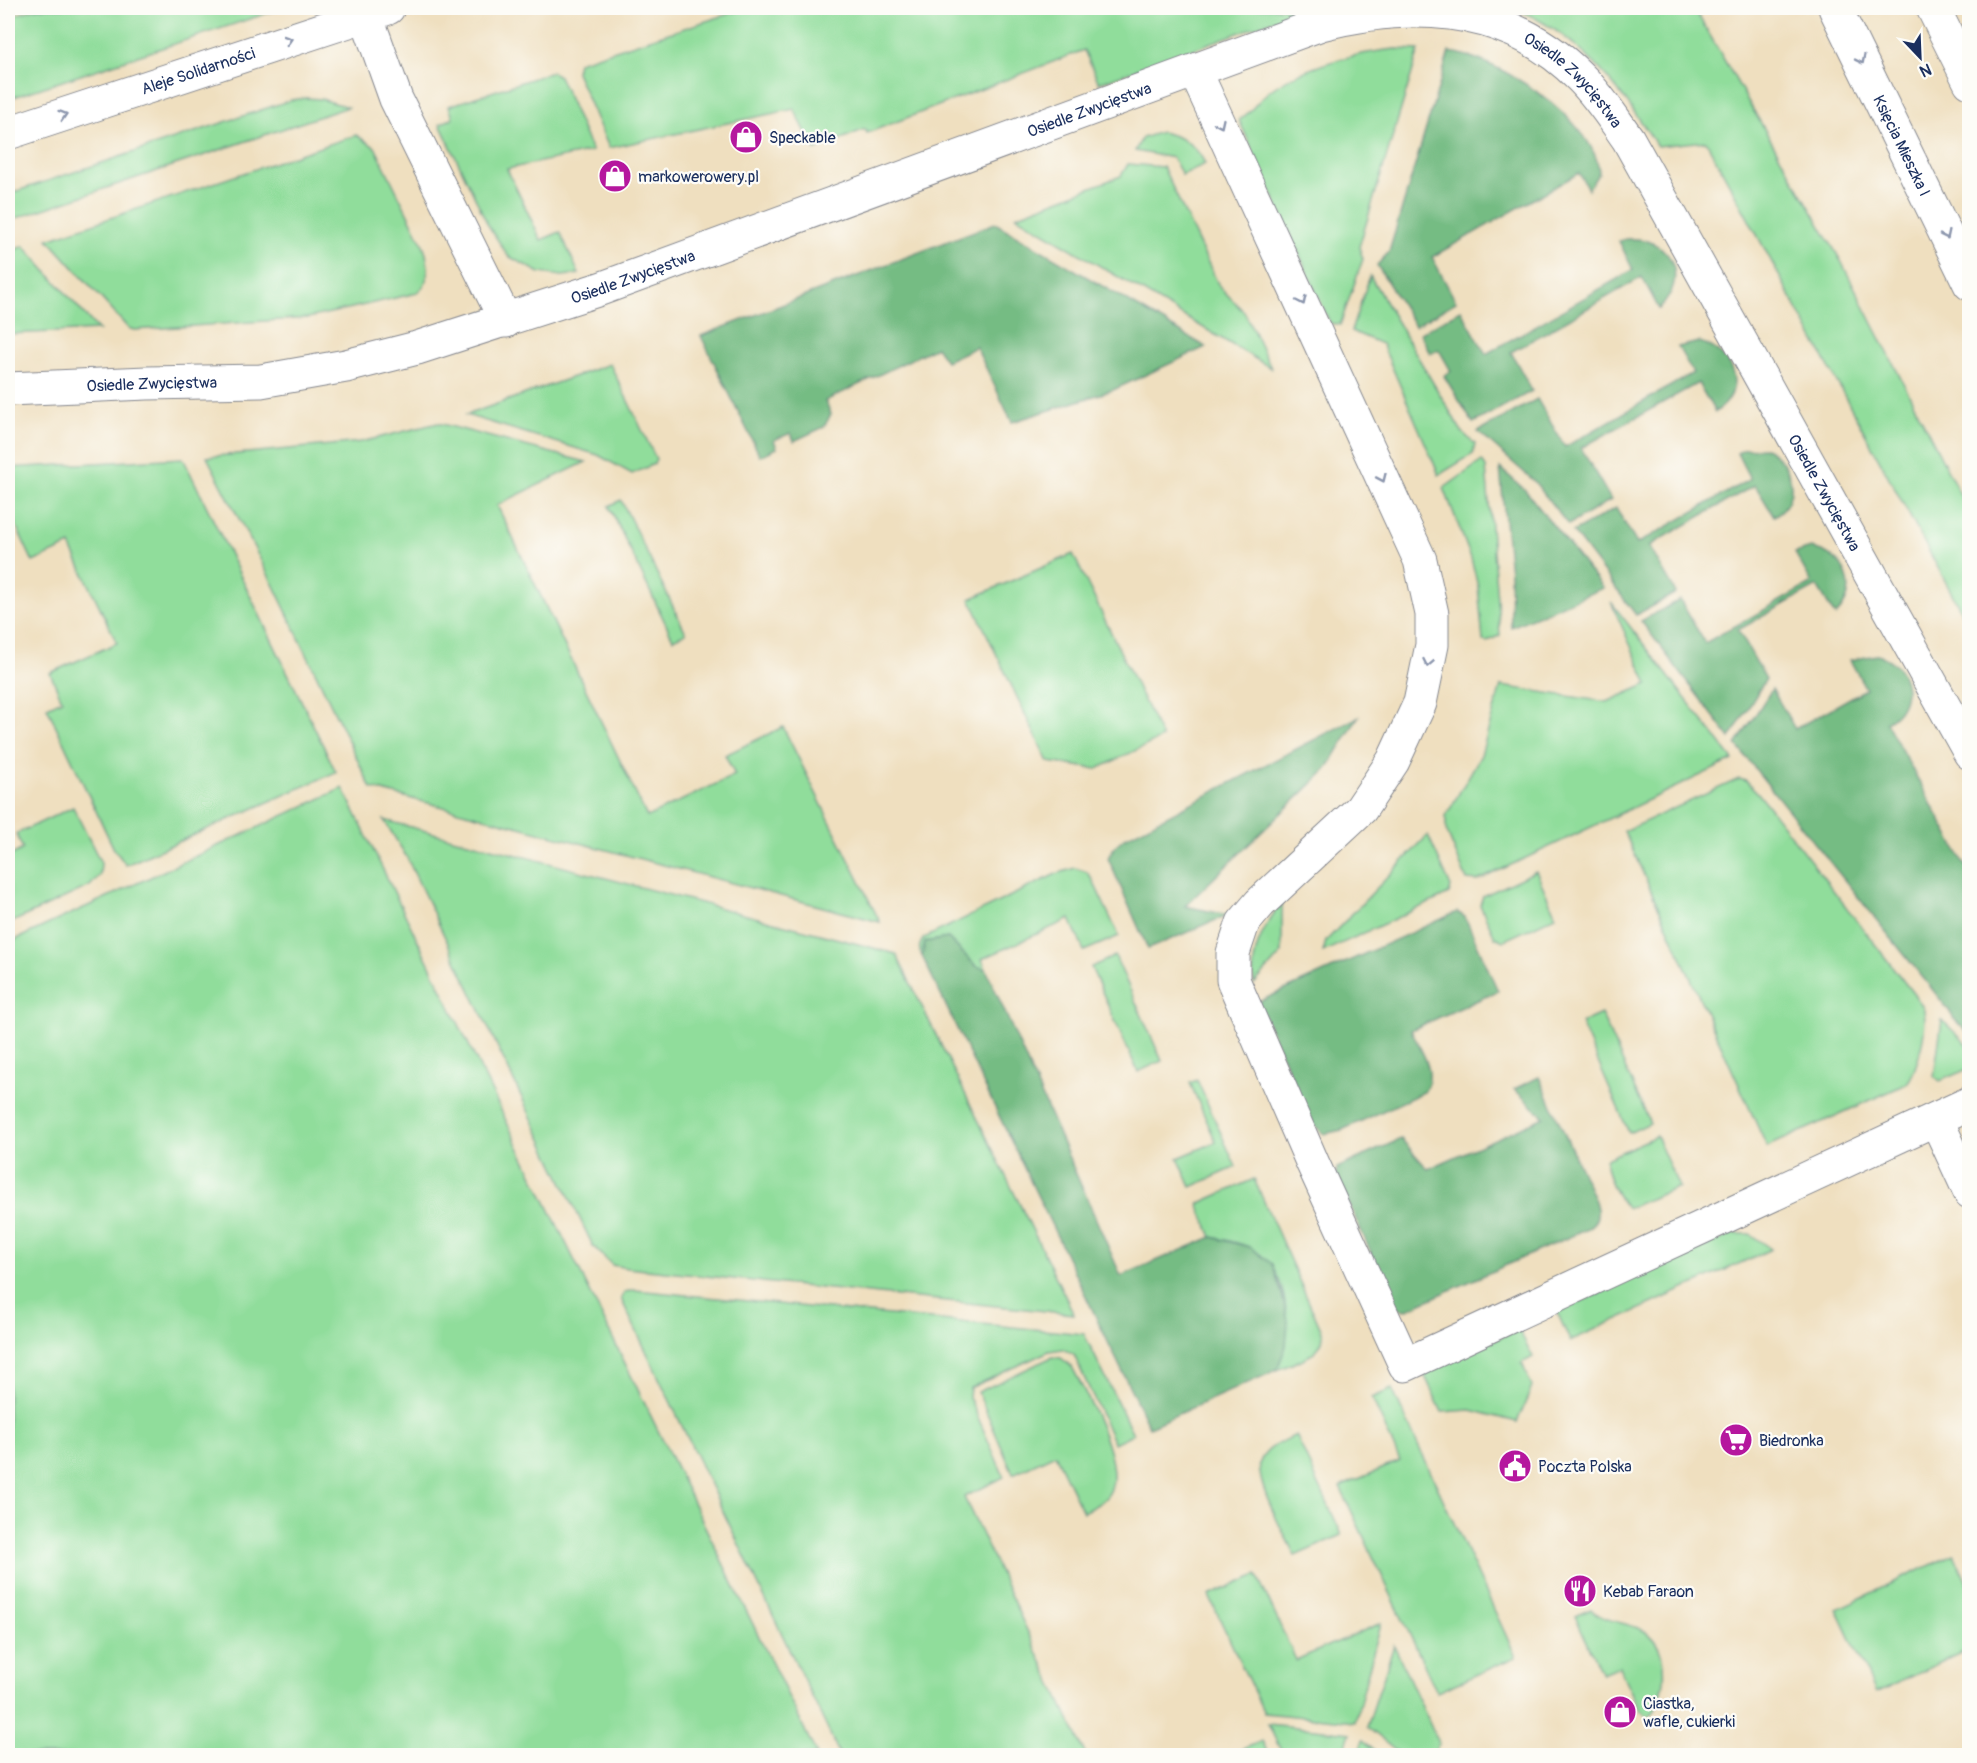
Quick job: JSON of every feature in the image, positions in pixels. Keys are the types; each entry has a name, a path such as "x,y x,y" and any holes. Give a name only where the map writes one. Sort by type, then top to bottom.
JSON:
{"street":[{"name":"Księcia Mieszka I","path":"1835,8 1970,284"},
{"path":"1933,8 1970,82"},
{"name":"Osiedle Zwycięstwa","path":"8,389 147,382 261,381 346,366 506,321 600,289 1321,24 1363,13 1410,9 1461,13 1506,28 1533,41 1573,71 1602,102 1628,139 1970,753"},
{"path":"377,11 403,113 506,321"},
{"name":"Aleje Solidarności","path":"8,133 377,11"},
{"path":"1195,71 1420,560 1432,614 1432,645 1420,703 1393,761 1361,808 1260,903 1243,923 1233,953 1233,980 1313,1164 1405,1365 1970,1103"},
{"path":"1936,1119 1970,1192"}],"green space":[{"path":"37,8 283,8 8,99 8,17"},
{"path":"747,8 1308,8 1099,83 1084,50 867,133 865,129 815,150 794,109 609,148 576,72 578,62"},
{"path":"1513,8 1694,8 1841,261 1969,512 1969,625 1706,141 1657,146 1613,84 1596,65 1558,32"},
{"path":"1395,49 1419,50 1359,247 1363,259 1340,325 1330,323 1239,120 1268,92 1299,74 1347,57"},
{"path":"1449,52 1492,66 1541,95 1563,113 1581,133 1594,153 1599,173 1588,189 1579,173 1432,257 1456,302 1415,326 1377,265 1389,252"},
{"path":"552,72 559,76 592,151 507,169 541,240 560,232 579,274 562,276 540,273 508,256 488,225 440,124 453,118 449,106"},
{"path":"321,99 348,107 8,221 8,194 291,100"},
{"path":"1161,132 1188,142 1202,157 1205,164 1182,175 1173,158 1135,151 1142,138"},
{"path":"356,135 375,147 424,247 428,272 422,289 417,293 308,318 134,330 128,328 48,239"},
{"path":"1128,164 1163,167 1219,286 1245,313 1271,368 1016,216 1121,176"},
{"path":"995,223 1206,347 1113,390 1012,422 976,347 946,361 936,347 825,401 831,414 824,427 794,441 791,433 774,440 777,448 760,456 701,336"},
{"path":"1626,239 1655,244 1665,251 1674,272 1674,284 1669,297 1659,309 1642,277 1511,352 1532,391 1473,423 1444,376 1451,371 1439,350 1430,353 1420,333 1461,310 1486,354 1633,270 1619,241"},
{"path":"24,246 99,330 8,334 8,252"},
{"path":"1370,276 1462,432 1475,444 1473,454 1439,475 1382,344 1351,331"},
{"path":"1699,342 1721,354 1728,363 1734,383 1732,394 1725,404 1715,412 1698,383 1581,448 1611,500 1568,525 1534,481 1478,432 1537,399 1565,447 1693,373 1678,347"},
{"path":"610,364 656,459 654,464 632,474 598,455 466,415"},
{"path":"438,423 586,462 497,505 647,817 735,775 725,755 783,727 880,922 371,788 273,584 207,457 361,442"},
{"path":"1765,448 1782,461 1790,481 1789,500 1783,509 1774,516 1755,485 1649,546 1676,593 1636,615 1573,532 1616,508 1637,544 1750,479 1737,453 1745,449"},
{"path":"183,458 336,772 126,865 114,849 47,707 62,700 50,673 117,643 70,545 33,562 8,508 8,468"},
{"path":"1482,461 1486,467 1500,635 1487,642 1483,641 1478,586 1471,558 1444,488"},
{"path":"1500,468 1525,490 1603,588 1511,627 1510,573"},
{"path":"621,500 686,633 673,639 609,506"},
{"path":"1811,548 1823,552 1841,565 1849,585 1848,595 1835,616 1817,586 1738,630 1766,679 1730,738 1641,621 1680,600 1705,643 1812,583 1795,553"},
{"path":"1073,554 1162,738 1097,769 1048,762 970,599"},
{"path":"1611,602 1733,760 1477,881 1467,880 1446,830 1446,816 1481,755 1501,686 1607,702 1648,684"},
{"path":"1877,655 1897,666 1906,685 1902,705 1896,715 1886,722 1969,872 1969,1034 1954,1019 1736,745 1772,689 1795,729 1866,689 1850,660"},
{"path":"1358,717 1327,769 1185,906 1228,915 1148,949 1108,858 1114,847 1124,838"},
{"path":"1739,779 1746,781 1758,793 1922,1005 1925,1022 1915,1069 1906,1084 1767,1147 1624,831"},
{"path":"343,788 817,1755 8,1755 8,943"},
{"path":"73,807 101,863 100,875 90,886 8,924 8,857 23,849 16,834"},
{"path":"384,820 896,954 1074,1314 612,1265 593,1246 406,856"},
{"path":"1428,835 1451,887 1449,894 1323,952 1326,941"},
{"path":"1075,868 1087,872 1092,879 1119,936 1084,951 1070,919 982,959 986,969 976,967 948,938 925,942 922,956 920,947 924,938 1056,874"},
{"path":"1536,871 1556,916 1503,941 1495,937 1480,905 1483,896"},
{"path":"1282,903 1282,953 1254,984 1254,962 1259,941 1269,921"},
{"path":"1457,912 1465,917 1498,991 1411,1030 1423,1053 1428,1069 1428,1084 1424,1092 1342,1130 1324,1134 1312,1123 1258,1002"},
{"path":"948,938 976,966 986,969 1121,1276 1212,1237 1250,1247 1272,1264 1288,1321 1286,1346 1277,1370 1149,1427 922,956 925,942"},
{"path":"1115,956 1162,1061 1138,1072 1091,967"},
{"path":"1601,1014 1650,1123 1629,1133 1581,1023"},
{"path":"1942,1020 1969,1046 1970,1068 1940,1081 1934,1076"},
{"path":"1539,1077 1595,1201 1596,1220 1587,1229 1417,1305 1405,1310 1396,1308 1336,1175 1337,1168 1401,1139 1428,1169 1544,1117 1514,1089"},
{"path":"1197,1080 1236,1167 1191,1187 1178,1158 1216,1142 1190,1083"},
{"path":"1656,1136 1679,1187 1628,1208 1612,1185 1606,1159"},
{"path":"1254,1179 1323,1334 1322,1341 1313,1353 1277,1370 1285,1338 1286,1321 1282,1288 1275,1273 1252,1249 1212,1237 1198,1204"},
{"path":"1733,1234 1750,1234 1771,1249 1570,1341 1557,1312"},
{"path":"635,1290 1084,1334 1133,1434 1114,1443 1074,1355 1063,1349 1049,1351 970,1388 969,1397 1004,1477 964,1497 1086,1755 840,1755 623,1303 621,1298 625,1292"},
{"path":"1519,1330 1533,1357 1522,1363 1532,1387 1517,1422 1471,1410 1442,1412 1424,1374"},
{"path":"1052,1357 1061,1358 1072,1367 1101,1427 1112,1462 1113,1477 1109,1493 1099,1503 1083,1512 1055,1454 1013,1474 978,1392"},
{"path":"1392,1389 1516,1657 1437,1692 1340,1487 1400,1461 1372,1398"},
{"path":"1296,1435 1342,1535 1295,1556 1265,1492 1260,1467 1262,1458 1269,1450"},
{"path":"1954,1554 1969,1587 1969,1649 1876,1693 1837,1609"},
{"path":"1257,1575 1296,1660 1381,1623 1355,1722 1264,1713 1209,1596"},
{"path":"1591,1609 1610,1620 1646,1632 1660,1649 1663,1659 1664,1683 1652,1714 1647,1716 1639,1709 1619,1667 1602,1674 1575,1616"},
{"path":"1394,1645 1439,1744 1434,1755 1402,1755 1367,1727"},
{"path":"1268,1724 1350,1733 1343,1755 1283,1755"},
{"path":"1363,1740 1381,1755 1358,1755"},
{"path":"1262,1741 1269,1755 1229,1755"}],"place":[{"name":"Speckable","path":"746,137"},
{"name":"markowerowery.pl","path":"615,176"},
{"name":"Biedronka","path":"1736,1440"},
{"name":"Poczta Polska","path":"1515,1466"},
{"name":"Kebab Faraon","path":"1580,1591"},
{"name":"Ciastka, wafle, cukierki","path":"1620,1712"}]}
